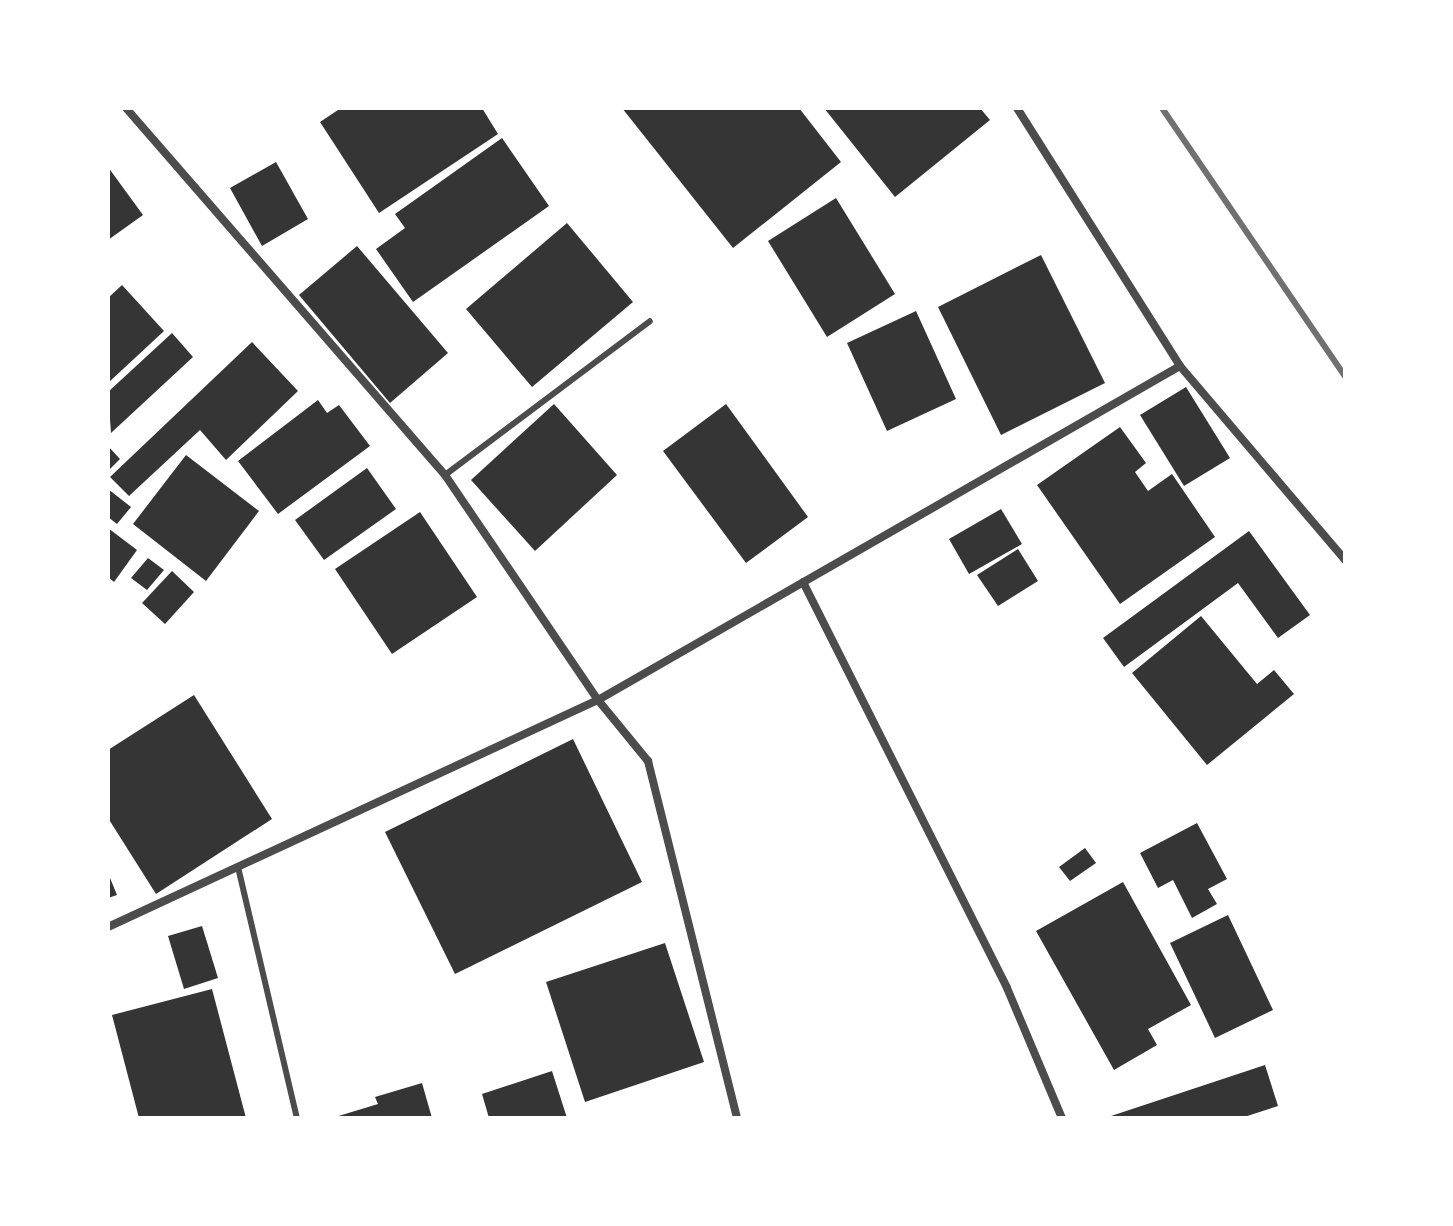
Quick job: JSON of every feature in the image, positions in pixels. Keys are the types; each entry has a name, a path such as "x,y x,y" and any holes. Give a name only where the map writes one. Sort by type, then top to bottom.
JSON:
{"street":[{"path":"126,108 445,475 598,700 648,761 737,1118"},
{"path":"1017,108 1180,366 1345,560"},
{"path":"108,927 598,700 1180,366"},
{"path":"803,582 1007,988 1062,1118"}],"lane":[{"path":"445,475 650,321"},
{"path":"238,867 297,1118"}],"building":[{"path":"341,108 482,108 498,134 379,213 320,122"},
{"path":"622,108 799,108 841,162 733,248"},
{"path":"824,108 980,108 990,120 895,197"},
{"path":"502,138 549,206 413,302 376,249 405,228 395,214"},
{"path":"276,162 308,219 262,246 230,188"},
{"path":"108,167 143,215 108,240"},
{"path":"836,198 895,294 827,337 768,241"},
{"path":"567,223 633,302 532,387 466,309"},
{"path":"357,246 448,353 390,403 299,295"},
{"path":"1041,255 1105,383 1001,435 938,307"},
{"path":"122,285 164,331 108,383 108,298"},
{"path":"916,311 956,399 887,431 847,343"},
{"path":"172,333 193,357 111,433 108,392"},
{"path":"252,342 298,391 226,460 200,430 129,496 110,477"},
{"path":"1186,387 1230,458 1184,486 1140,415"},
{"path":"318,400 327,413 339,405 370,446 278,514 238,461"},
{"path":"554,404 617,475 535,551 471,480"},
{"path":"726,404 808,517 746,563 663,451"},
{"path":"1120,427 1146,463 1135,472 1148,491 1172,474 1215,537 1120,604 1037,485"},
{"path":"108,446 120,459 108,471"},
{"path":"186,455 259,511 206,581 133,524"},
{"path":"367,468 396,509 324,560 295,520"},
{"path":"108,489 131,507 117,524 108,517"},
{"path":"1001,509 1022,544 969,574 949,539"},
{"path":"420,512 477,597 392,654 335,569"},
{"path":"108,528 137,550 114,582 108,577"},
{"path":"1249,531 1310,615 1278,638 1238,583 1124,667 1103,638"},
{"path":"1018,549 1038,581 998,606 977,575"},
{"path":"148,558 164,570 147,590 131,578"},
{"path":"172,571 194,592 165,624 142,603"},
{"path":"1201,616 1257,684 1274,670 1294,694 1207,765 1132,673"},
{"path":"194,695 272,819 156,894 108,818 108,750"},
{"path":"573,739 642,882 455,974 385,832"},
{"path":"1197,823 1227,879 1208,889 1217,904 1192,918 1173,880 1158,888 1140,853"},
{"path":"1085,848 1096,863 1070,881 1059,867"},
{"path":"108,873 117,895 108,898"},
{"path":"1123,882 1191,1005 1148,1029 1157,1045 1114,1070 1036,931"},
{"path":"1228,915 1273,1010 1215,1038 1170,943"},
{"path":"202,926 218,978 184,989 168,936"},
{"path":"665,943 704,1062 585,1102 546,982"},
{"path":"212,989 246,1118 139,1118 112,1015"},
{"path":"1265,1065 1278,1106 1241,1118 1105,1118"},
{"path":"552,1071 567,1118 489,1118 482,1094"},
{"path":"422,1083 432,1118 332,1118 378,1104 375,1097"}],"railway":[{"path":"1162,108 1345,376"}]}
